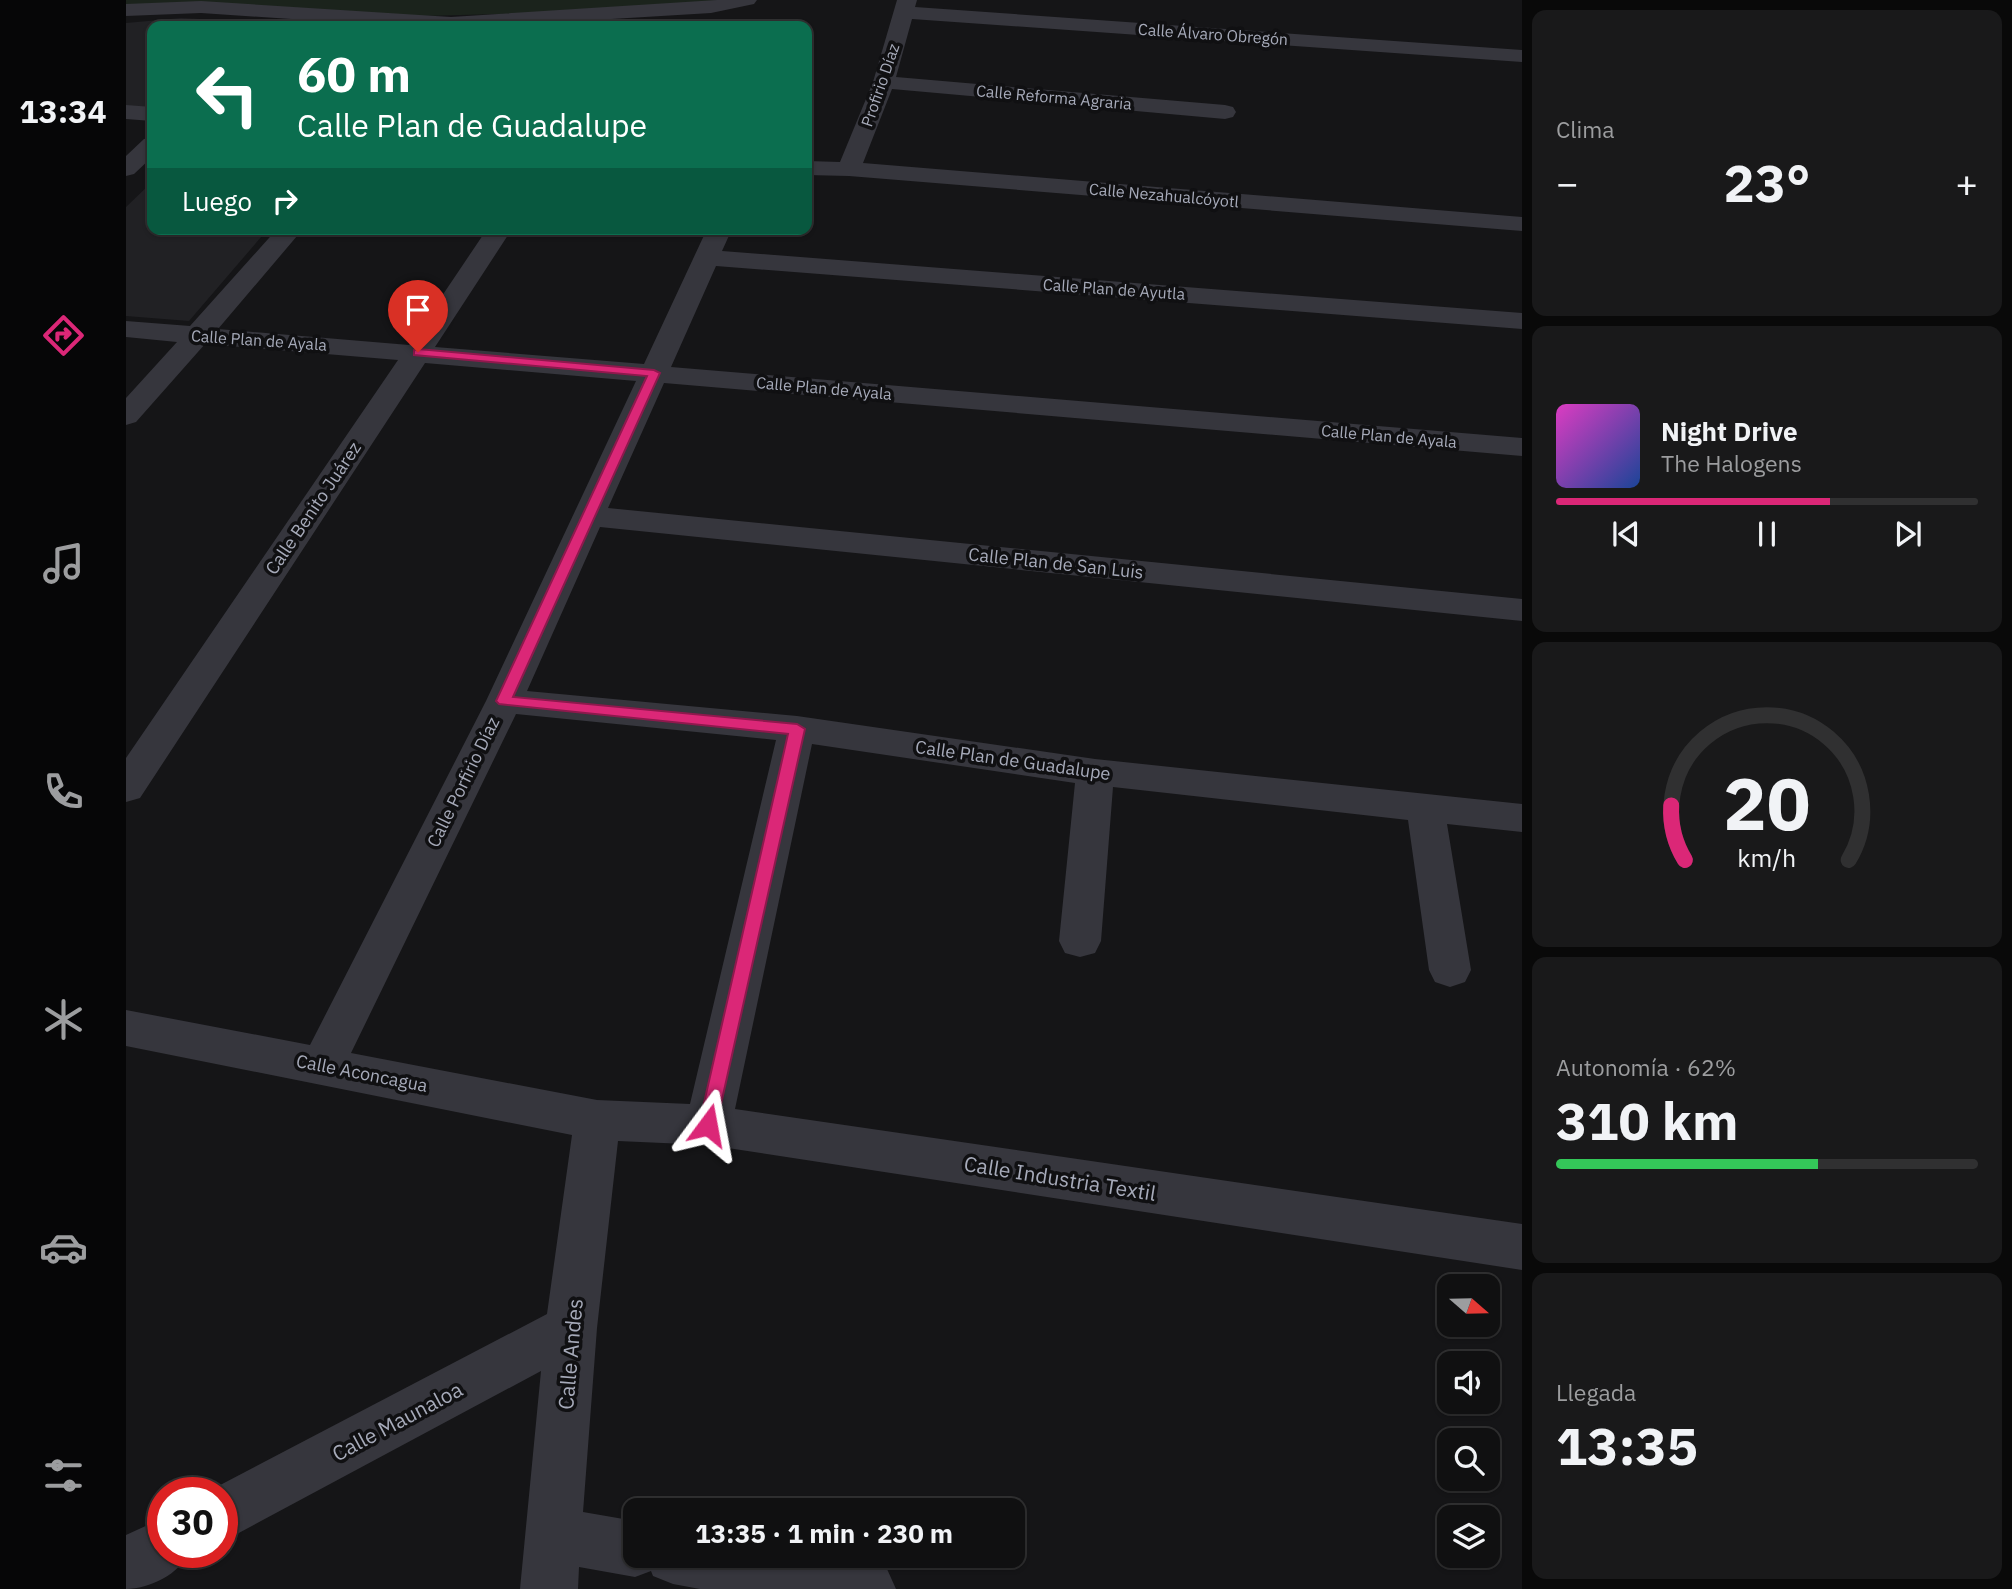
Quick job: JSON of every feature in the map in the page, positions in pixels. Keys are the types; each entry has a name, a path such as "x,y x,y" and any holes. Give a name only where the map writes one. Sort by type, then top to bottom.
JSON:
{"street":[{"path":"522,21 711,7 742,1"},
{"path":"728,21 742,1"},
{"name":"Calle Álvaro Obregón","path":"905,6 1522,56"},
{"name":"Profirio Díaz","path":"849,169 884,82 905,6"},
{"path":"126,10 201,7 355,21"},
{"name":"Calle Reforma Agraria","path":"884,82 1224,113"},
{"path":"126,112 147,114"},
{"path":"126,169 147,150"},
{"name":"Calle Nezahualcóyotl","path":"812,168 1522,224"},
{"path":"126,416 285,235"},
{"name":"Calle Benito Juárez","path":"126,788 496,235"},
{"name":"Calle Plan de Ayutla","path":"713,244 1522,321"},
{"name":"Calle Porfirio Díaz","path":"323,1065 504,701 713,244"},
{"name":"Calle Plan de Ayala","path":"126,329 1522,447"},
{"name":"Calle Plan de San Luis","path":"590,516 1522,610"},
{"name":"Calle Plan de Guadalupe","path":"504,701 797,729 1096,772 1522,818"},
{"path":"708,1125 797,729"},
{"path":"1080,941 1096,772"},
{"path":"1424,806 1450,970"},
{"path":"126,1056 146,1031"},
{"name":"Calle Aconcagua","path":"146,1031 597,1120"},
{"name":"Calle Industria Textil","path":"597,1120 708,1125 1522,1247"},
{"name":"Calle Andes","path":"549,1589 571,1328 597,1120"},
{"name":"Calle Maunaloa","path":"238,1505 571,1328"},
{"path":"555,1535 623,1547"},
{"path":"126,1566 147,1555"},
{"path":"744,1568 867,1589"}],"shaded area":[{"path":"126,0 729,0 730,8 303,19 126,7"},
{"path":"181,18 238,21 148,21"},
{"path":"147,21 147,110 126,108 126,23"},
{"path":"147,187 147,235 263,235 189,321 126,316 126,207"}],"route":[{"path":"418,352 654,373 504,701 797,729 708,1125"}]}
